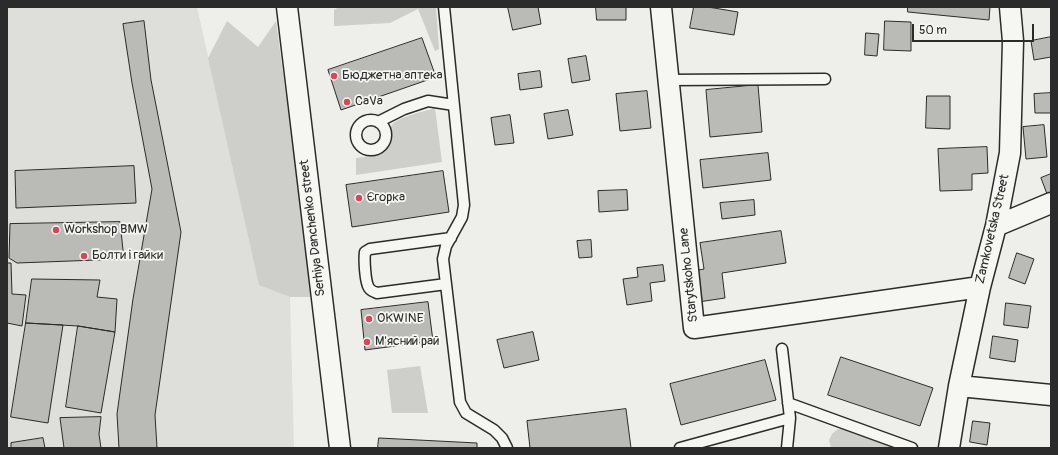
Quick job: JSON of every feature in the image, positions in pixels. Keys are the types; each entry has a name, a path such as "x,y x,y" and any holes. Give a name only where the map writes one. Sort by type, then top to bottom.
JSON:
{"street":[{"name":"Serhiya Danchenko street","path":"286,7 340,448"},
{"name":"Starytskoho Lane","path":"661,7 694,328 980,287"},
{"name":"Zamkovetska Street","path":"949,448 959,386 980,287 996,226 1010,153 1013,41 1010,7"},
{"path":"996,226 1051,203"},
{"path":"959,386 1051,395"}],"lane":[{"path":"444,7 464,206 462,217 446,246 443,259 460,402 466,413 494,430 502,438 507,448"},
{"path":"668,80 825,79"},
{"path":"378,122 428,101 454,105"},
{"path":"446,284 377,293 372,292 368,287 364,258 365,252 370,248 451,238"},
{"path":"782,349 790,418 787,448"},
{"path":"788,403 912,448"},
{"path":"680,448 790,418"}],"shaded area":[{"path":"7,7 197,7 259,284 290,297 294,448 7,448"},
{"path":"339,7 436,7 439,49 435,51 418,9 390,23 334,26 334,10"},
{"path":"227,21 258,47 276,21 313,297 290,297 259,285 208,58"},
{"path":"435,108 442,162 356,175 356,158 381,152 387,145 391,126 395,122 405,117"},
{"path":"420,366 428,413 392,413 387,370"},
{"path":"838,429 844,429 897,448 831,448 829,440 832,434"}],"building":[{"path":"508,7 538,7 541,24 513,30"},
{"path":"596,7 626,7 626,20 597,20"},
{"path":"694,7 708,7 738,12 734,35 690,28"},
{"path":"908,7 990,7 989,20 908,12"},
{"path":"144,21 151,80 181,232 155,415 157,448 119,448 117,414 133,299 152,189 132,83 123,24"},
{"path":"885,21 911,22 911,51 884,50"},
{"path":"866,33 879,34 877,56 865,55"},
{"path":"1051,37 1051,57 1034,60 1031,41"},
{"path":"422,38 436,77 341,110 328,70"},
{"path":"586,56 590,80 572,83 568,59"},
{"path":"540,71 542,87 520,90 518,74"},
{"path":"758,85 762,132 710,137 706,90"},
{"path":"647,91 651,128 620,131 616,94"},
{"path":"1051,93 1051,113 1035,113 1034,94"},
{"path":"927,96 950,96 950,129 926,128"},
{"path":"568,110 573,135 548,139 544,114"},
{"path":"510,115 514,143 495,145 491,118"},
{"path":"1044,125 1047,157 1026,159 1023,127"},
{"path":"987,147 988,173 972,174 972,190 940,191 938,149"},
{"path":"768,153 771,180 703,188 700,160"},
{"path":"134,166 136,203 16,208 15,171"},
{"path":"443,171 449,212 352,227 346,185"},
{"path":"1051,174 1051,192 1047,194 1041,178"},
{"path":"627,190 628,210 599,212 598,191"},
{"path":"754,200 755,215 722,219 720,203"},
{"path":"120,222 124,259 17,263 9,258 10,224"},
{"path":"781,231 786,263 722,273 725,298 698,302 694,271 704,269 700,243"},
{"path":"591,240 592,257 579,258 577,241"},
{"path":"1017,253 1034,259 1025,284 1009,278"},
{"path":"7,263 11,263 12,294 26,295 22,326 7,323"},
{"path":"663,265 665,281 650,283 652,301 627,305 623,279 638,277 637,268"},
{"path":"32,279 100,280 97,297 117,299 115,332 78,326 26,323"},
{"path":"428,302 433,341 365,350 361,310"},
{"path":"1006,303 1031,306 1028,328 1004,325"},
{"path":"26,323 63,325 48,423 11,417"},
{"path":"78,326 115,332 101,413 66,407"},
{"path":"533,332 539,360 504,368 497,340"},
{"path":"993,336 1018,340 1015,362 990,358"},
{"path":"841,357 933,388 920,426 828,395"},
{"path":"765,360 776,400 681,425 670,384"},
{"path":"626,409 631,448 530,448 527,421"},
{"path":"101,417 99,434 101,448 64,448 60,418"},
{"path":"973,421 990,423 987,445 970,442"},
{"path":"43,438 45,448 11,448 11,443"},
{"path":"379,438 477,443 477,448 378,448"}],"place":[{"name":"Бюджетна аптека","path":"334,76"},
{"name":"CaVa","path":"347,102"},
{"name":"Єгорка","path":"359,198"},
{"name":"Workshop BMW","path":"56,230"},
{"name":"Болти і гайки","path":"84,256"},
{"name":"OKWINE","path":"369,319"},
{"name":"М'ясний рай","path":"367,342"}]}
